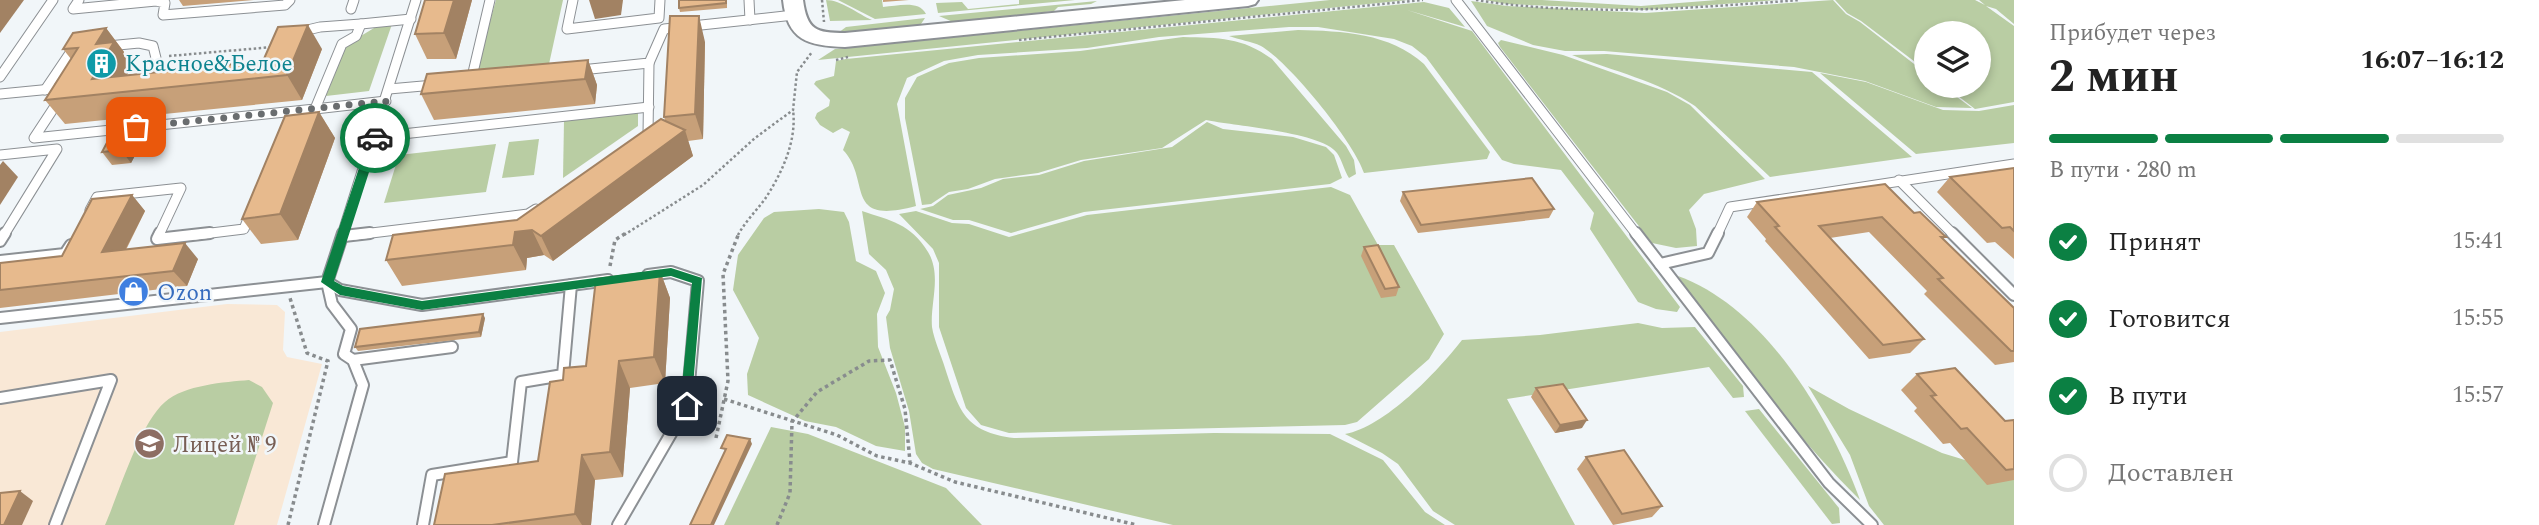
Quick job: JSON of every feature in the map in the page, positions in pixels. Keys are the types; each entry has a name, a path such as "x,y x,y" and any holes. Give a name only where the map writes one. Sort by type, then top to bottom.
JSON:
{"main road":[{"path":"793,12 806,33 859,39 1248,0"}],"lane":[{"path":"0,77 52,0"},
{"path":"79,0 73,9 156,1 165,3 163,15 285,5 290,0"},
{"path":"324,525 363,385 353,360 344,354 351,329 332,304 327,282 344,236 416,0"},
{"path":"471,81 489,0"},
{"path":"573,0 568,29 659,18"},
{"path":"637,142 648,135 649,63 664,29 659,18 660,0"},
{"path":"749,0 750,20"},
{"path":"1456,0 1829,483 1872,525"},
{"path":"664,29 750,20 793,12"},
{"path":"272,47 306,30 411,19"},
{"path":"315,109 342,44 356,36 361,24"},
{"path":"99,47 139,43 153,46 156,58 139,88 152,87"},
{"path":"46,90 72,50 85,48"},
{"path":"567,71 649,63"},
{"path":"457,83 485,80"},
{"path":"389,89 444,84"},
{"path":"0,94 67,88 34,138 386,101"},
{"path":"375,137 649,107"},
{"path":"0,155 57,149 0,241"},
{"path":"1660,264 1708,253 1730,207 2014,164"},
{"path":"1899,180 2014,295"},
{"path":"84,220 97,197 181,188 157,239 244,229 254,204"},
{"path":"344,236 528,214 550,200"},
{"path":"0,261 65,254 78,231"},
{"path":"618,525 687,406 698,281 671,272 633,277"},
{"path":"0,318 327,282 340,290 422,305 621,279"},
{"path":"424,525 432,475 512,462 521,382 563,375 571,285"},
{"path":"353,360 452,347"},
{"path":"0,398 111,380 55,525"}],"path":[{"path":"716,438 728,381 723,274 739,232 766,197 790,149 795,125 793,110 797,72 823,33 822,0"},
{"path":"1014,40 1423,0"},
{"path":"1476,0 1507,5 1644,11 1800,0"},
{"path":"156,58 272,47"},
{"path":"836,60 850,57"},
{"path":"608,281 615,240 703,185 755,138 793,110"},
{"path":"286,286 307,353 328,361 288,525"},
{"path":"777,525 790,493 792,422 817,392 869,361 890,360 905,409 911,463"},
{"path":"724,400 837,435 877,456 911,463 955,482 1137,525"}],"shaded area":[{"name":"Лицей № 9","path":"227,304 277,305 285,312 283,350 287,357 322,364 277,525 0,525 0,332"}],"green space":[{"path":"496,0 563,0 549,64 476,70"},
{"path":"826,0 843,5 872,20 830,21"},
{"path":"838,0 882,0 883,7 913,5 926,14 875,19"},
{"path":"1019,0 1075,0 938,13 936,3 962,2 968,9 1019,4"},
{"path":"1330,0 1408,0 818,60 835,49"},
{"path":"1485,0 1542,0 1641,6 1717,0 1778,0 1643,10 1507,4"},
{"path":"1833,0 1846,14 1914,64 1914,98 1958,98 1972,108 1936,107 1865,81 1794,67 1604,51 1565,51 1533,45 1487,26 1471,1 1507,6 1645,13"},
{"path":"1835,0 1975,0 1985,5 1979,0 2014,0 2014,24 1996,9 1986,6 2014,26 2014,102 1975,109 1961,98 1991,98 1991,21 1914,21 1914,61 1847,13"},
{"path":"1097,1 1058,7 1054,11 953,22 939,16"},
{"path":"1424,2 1449,8 1465,27 1407,10 1472,31 1680,307 1677,312 1656,309 1638,302 1590,229 1594,213 1561,170 1502,160 1426,57 1412,46 1394,39 1318,27 1289,27 1159,37 1087,48 978,55 944,61 907,78 897,104 916,206 893,211 877,210 868,205 863,197 851,162 843,150 850,132 842,128 833,133 820,125 815,118 817,113 829,106 830,100 814,84 834,76 836,61 846,59"},
{"path":"925,18 921,24 915,26 838,33 846,27"},
{"path":"392,24 369,91 326,96 346,45 379,25"},
{"path":"1298,30 1365,36 1381,40 1411,54 1424,64 1490,152 1487,159 1364,173 1348,142 1288,68 1261,46 1229,36"},
{"path":"1183,37 1240,43 1251,46 1272,59 1346,146 1354,160 1356,174 1349,178 1337,153 1314,140 1206,120 1162,148 1081,160 1038,173 995,179 968,189 949,192 931,204 922,205 905,118 905,98 917,77 949,63 979,58 1080,51"},
{"path":"1501,40 1563,55 1667,92 1690,105 1765,179 1704,194 1689,210 1696,229 1697,246 1676,248 1652,243 1500,47 1498,43"},
{"path":"1607,54 1812,72 1912,157 1770,177 1695,106 1681,97 1651,83 1572,55"},
{"path":"1820,73 1866,82 1943,110 1979,111 2014,105 2014,143 1916,154"},
{"path":"638,111 638,126 563,178 564,121"},
{"path":"1207,122 1223,129 1293,137 1326,147 1334,155 1342,178 1330,184 1084,212 1011,233 969,220 953,220 920,209 933,206 948,195 981,188 1003,179 1039,175 1084,161 1172,147"},
{"path":"539,139 534,175 502,178 509,142"},
{"path":"496,144 486,192 384,203 399,155"},
{"path":"1331,187 1350,195 1378,245 1394,245 1444,334 1429,359 1357,422 1345,425 1009,433 981,425 966,408 939,327 939,263 933,249 899,214 916,211 1009,237 1087,215"},
{"path":"819,209 844,212 849,222 856,261 876,271 885,293 877,314 878,347 896,393 905,427 905,451 876,446 836,427 805,421 748,395 747,374 759,338 733,290 738,255 764,218 774,212"},
{"path":"862,211 907,229 928,252 935,280 932,327 936,342 960,407 974,425 985,431 1014,438 1214,433 1330,434 1383,460 1425,512 1445,525 1173,525 933,469 922,463 916,454 909,411 890,348 886,317 894,289 886,270 869,254"},
{"path":"1678,276 1710,291 1739,313 1766,339 1790,368 1831,434 1860,500 1764,392"},
{"path":"1638,323 1662,328 1695,327 1743,386 1744,397 1733,398 1709,367 1507,399 1575,525 1455,525 1433,511 1398,464 1345,434 1377,421 1393,410 1425,382 1462,340 1540,335"},
{"path":"249,380 262,387 273,403 234,525 105,525 139,442 165,402 194,388"},
{"path":"1808,386 1849,409 1942,453 2014,475 2014,525 1884,525 1869,506 1850,455"},
{"path":"1759,409 1839,508 1840,523 1832,524 1745,411"},
{"path":"771,427 808,434 946,488 982,525 724,525"}],"building":[{"path":"425,0 454,0 444,33 415,34"},
{"path":"679,0 726,0 726,3 679,8"},
{"path":"670,16 699,16 695,114 664,117"},
{"path":"308,25 287,75 45,100 78,48 63,49 73,33 106,28 96,44 114,42 92,79 263,61 278,27"},
{"path":"588,60 585,79 421,94 427,74"},
{"path":"319,112 280,214 242,219 285,116"},
{"path":"661,119 685,130 541,236 532,230 515,232 513,245 386,260 393,235 517,220"},
{"path":"129,136 121,150 102,152 110,137"},
{"path":"2014,168 2014,231 2010,227 2002,228 1950,177"},
{"path":"1532,178 1554,209 1421,225 1403,192"},
{"path":"1885,184 1914,213 1920,212 1946,237 1941,237 2014,308 2014,351 1938,279 1943,278 1882,217 1819,226 1924,339 1883,345 1775,227 1779,226 1757,202"},
{"path":"132,195 102,252 185,243 173,271 0,290 0,263 62,256 92,199"},
{"path":"1378,245 1399,287 1385,289 1364,247"},
{"path":"660,271 654,357 619,361 610,452 582,455 575,514 492,525 434,525 445,474 538,461 550,382 563,380 564,368 586,366 596,279"},
{"path":"483,314 479,332 355,347 360,329"},
{"path":"1955,368 2005,421 2014,420 2014,469 2006,470 1967,428 1961,429 1931,396 1936,395 1917,374"},
{"path":"1563,384 1587,420 1560,425 1536,388"},
{"path":"727,435 750,439 711,525 690,525 726,449 721,448"},
{"path":"1624,450 1662,506 1622,514 1586,457"},
{"path":"20,491 4,525 0,525 0,493"}],"way so far":[{"path":"136,127 386,101 375,138"}],"place":[{"name":"Красное&Белое","path":"102,63"},
{"name":"Ozon","path":"134,292"},
{"name":"Лицей № 9","path":"150,444"}],"route":[{"path":"375,138 327,282 340,290 422,305 671,272 698,281 687,406"}]}
